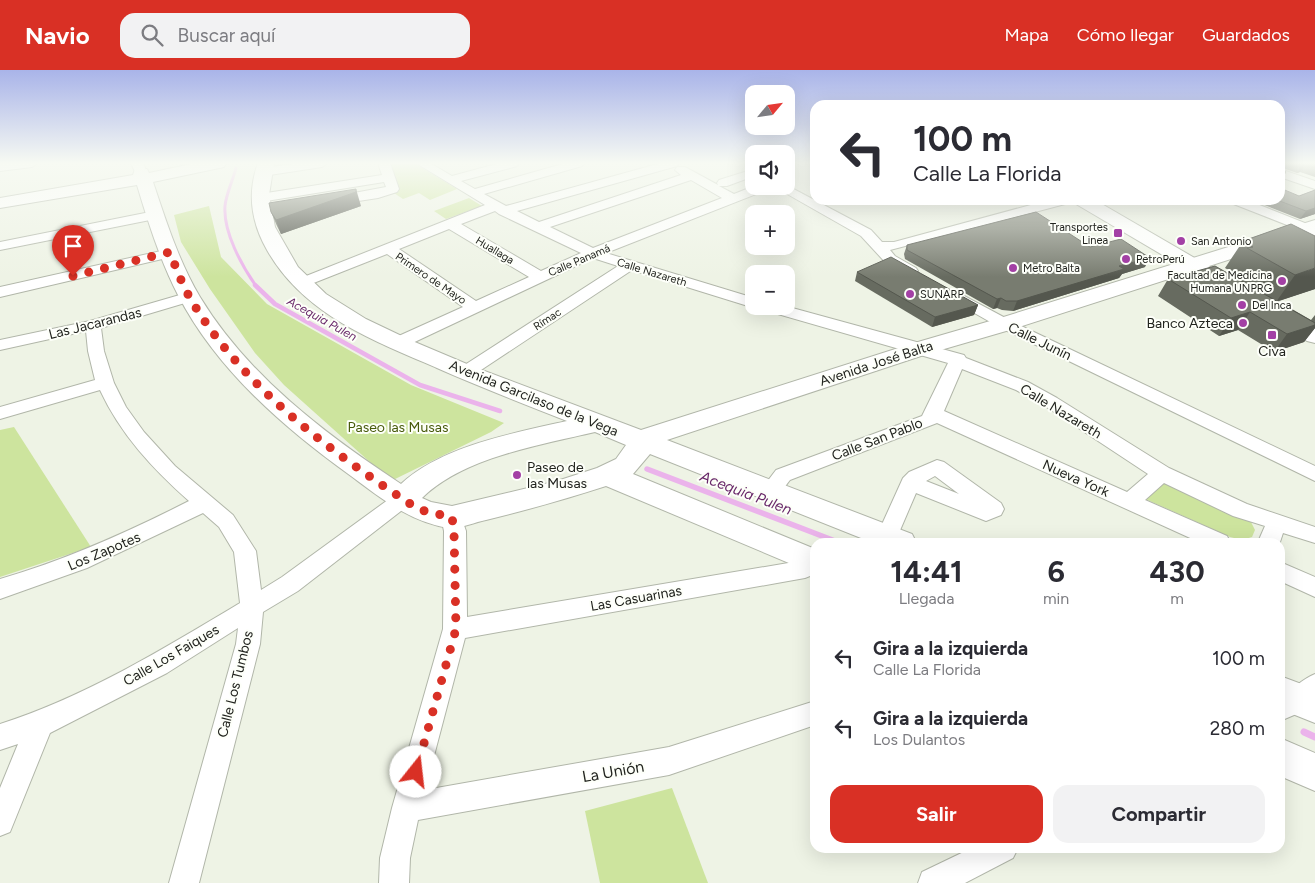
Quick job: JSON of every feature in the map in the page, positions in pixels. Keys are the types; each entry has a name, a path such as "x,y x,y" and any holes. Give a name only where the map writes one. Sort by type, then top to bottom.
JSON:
{"street":[{"path":"150,201 190,297 214,335 240,366 278,403 331,447 403,499 427,512 452,517 516,503 607,476 632,461 638,451 640,440"},
{"name":"Avenida Garcilaso de la Vega","path":"263,201 268,235 282,258 301,283 351,318 398,343 466,372 770,491 880,538"},
{"path":"263,208 293,201"},
{"path":"319,204 337,201"},
{"name":"Calle Nazareth","path":"487,201 592,253 628,266 745,300"},
{"path":"301,283 451,224 526,201"},
{"path":"538,227 616,201"},
{"name":"Calle Panamá","path":"398,343 592,253 724,201"},
{"path":"814,205 866,233 890,260 925,279"},
{"path":"877,246 894,246 1046,205"},
{"path":"1091,205 1198,263"},
{"path":"1103,205 1256,297 1315,336"},
{"path":"1249,205 1312,229"},
{"path":"0,246 155,215"},
{"name":"Huallaga","path":"451,224 540,277"},
{"name":"Avenida José Balta","path":"640,440 919,348 1005,324 1312,229"},
{"name":"Primero de Mayo","path":"388,249 474,307"},
{"path":"0,292 170,252"},
{"name":"Rímac","path":"466,372 628,266"},
{"name":"Calle Junín","path":"942,288 1005,324 1315,474"},
{"name":"Las Jacarandas","path":"0,345 93,325 190,297"},
{"path":"1256,297 1315,327"},
{"name":"Calle Nazareth","path":"795,314 958,359 1022,386 1051,402 1162,473 1223,503 1315,536"},
{"name":"Calle Los Tumbos","path":"93,325 96,351 105,383 118,409 137,437 168,471 226,521 245,551 252,609 248,644 184,883"},
{"name":"Calle San Pablo","path":"770,491 783,475 929,420 934,414 958,359"},
{"path":"0,413 105,383"},
{"name":"Nueva York","path":"934,414 1210,538"},
{"path":"403,499 422,481 466,459 528,440 598,423"},
{"path":"888,538 910,483 916,477 937,466 994,509 986,513 910,483"},
{"path":"1129,502 1162,473"},
{"path":"607,476 810,560"},
{"name":"Calle Los Faiques","path":"0,737 40,724 158,665 290,584 403,499"},
{"name":"Los Zapotes","path":"0,589 74,564 135,539 204,503"},
{"path":"394,883 395,858 406,808 456,629 452,517"},
{"path":"1271,538 1277,522"},
{"name":"Las Casuarinas","path":"456,629 795,571 810,565"},
{"path":"1285,572 1315,587"},
{"name":"La Unión","path":"406,808 669,761 810,715"},
{"path":"0,822 40,724"},
{"path":"1285,759 1315,772"},
{"path":"933,883 993,853"}],"green space":[{"path":"461,201 474,201 482,206 446,219 434,211"},
{"name":"Paseo las Musas","path":"209,206 221,257 267,304 411,385 504,423 491,432 391,481 284,385 255,353 210,289 181,242 174,215"},
{"path":"14,427 91,547 0,577 0,430"},
{"path":"1162,481 1250,520 1255,530 1252,537 1249,538 1230,537 1143,498"},
{"path":"672,788 708,883 600,883 585,811"}],"building":[{"path":"282,201 330,201 276,220 271,212 269,203"},
{"path":"1285,201 1315,201 1315,208 1306,211 1285,203"},
{"name":"Metro Balta","path":"1036,212 1090,247 1121,239 1150,258 1119,266 1124,269 1017,301 1006,301 1001,298 997,299 907,250 907,245"},
{"path":"1291,224 1315,236 1315,268 1295,275 1247,248 1253,247 1243,241"},
{"name":"SUNARP","path":"891,257 978,305 935,317 857,272"},
{"path":"1215,266 1315,323 1315,325 1287,334 1250,312 1231,318 1168,279"}],"waterway":[{"name":"Acequia Pulen","path":"226,201 225,216 230,237 245,269 256,286"},
{"name":"Acequia Pulen","path":"256,286 275,304 420,385 500,411"},
{"name":"Acequia Pulen","path":"647,469 827,538"},
{"name":"Acequia Pulen","path":"1304,732 1315,737"}],"place":[{"name":"Transportes Linea","path":"1118,233"},
{"name":"San Antonio","path":"1181,241"},
{"name":"PetroPerú","path":"1126,259"},
{"name":"Metro Balta","path":"1013,268"},
{"name":"Facultad de Medicina Humana UNPRG","path":"1282,281"},
{"name":"SUNARP","path":"910,294"},
{"name":"Del Inca","path":"1242,305"},
{"name":"Banco Azteca","path":"1243,323"},
{"name":"Civa","path":"1272,335"},
{"name":"Paseo de las Musas","path":"517,475"}],"route":[{"path":"73,276 170,252 190,297 214,335 240,366 278,403 331,447 415,507 427,512 452,517 456,629 416,772"}]}
